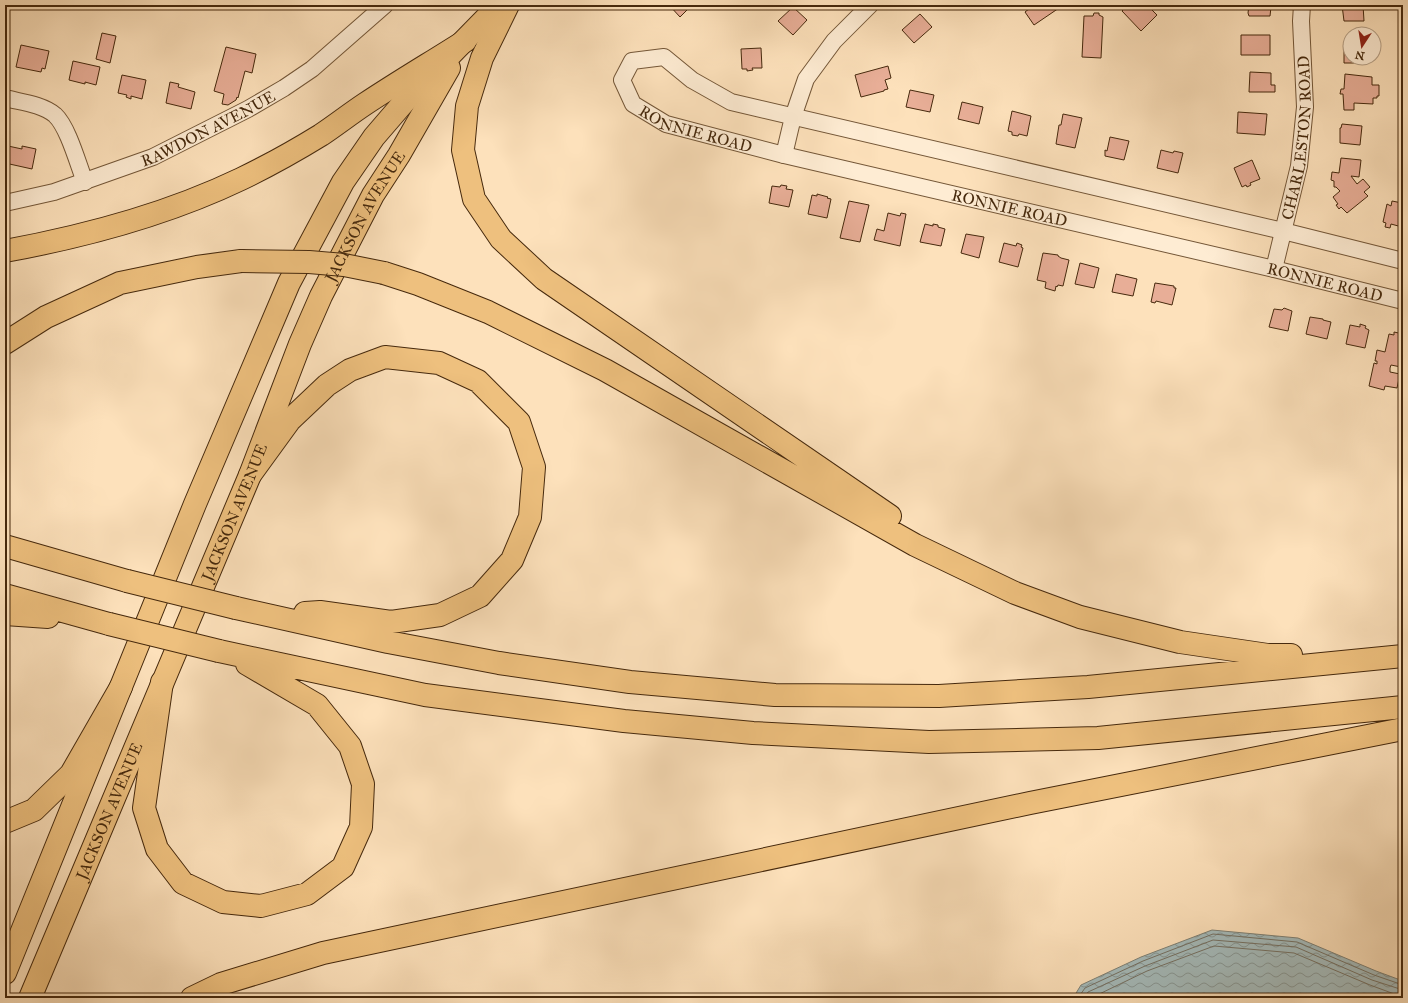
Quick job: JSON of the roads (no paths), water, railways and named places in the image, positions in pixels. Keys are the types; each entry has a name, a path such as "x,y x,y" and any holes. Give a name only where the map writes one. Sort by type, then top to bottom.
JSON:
{"main road":[{"name":"JACKSON AVENUE","path":"5,973 195,504 289,283 339,188 374,136 499,5"},
{"path":"508,5 482,58 467,106 463,150 474,199 500,239 544,280 917,534 1015,593"},
{"name":"JACKSON AVENUE","path":"30,998 250,476 294,358 321,296 373,194 399,154 465,41"},
{"path":"5,251 103,230 160,213 204,196 278,160 320,135 465,41"},
{"path":"5,343 46,317 120,283 197,267 241,261 309,262 344,266 384,274 418,284 488,312 605,370 915,545 1015,593 1080,617 1180,642 1268,655 1403,654"},
{"path":"250,476 290,420 327,385 350,370 385,357 439,362 478,381 519,422 534,467 530,517 512,560 480,596 440,615 391,622 320,612 275,616"},
{"path":"5,546 126,581 236,608 388,642 499,663 630,682 775,695 939,696 1088,687 1403,654"},
{"path":"5,595 100,622 225,653 425,695 624,721 752,733 929,742 1098,738 1403,707"},
{"path":"5,614 100,622"},
{"path":"162,682 144,808 157,849 183,883 223,902 261,906 307,894 343,867 360,827 363,784 350,746 317,705 225,653"},
{"path":"5,822 34,810 71,774 121,687"},
{"path":"192,998 221,984 323,953 1030,803 1403,729"}],"street":[{"name":"RAWDON AVENUE","path":"5,203 54,192 153,157 248,109 284,88 312,69 384,5"},
{"path":"784,155 793,117 806,79 834,41 870,5"},
{"name":"CHARLESTON ROAD","path":"1274,269 1299,166 1305,107 1301,22 1302,5"},
{"name":"RONNIE ROAD","path":"1403,261 1283,231 731,102 692,80 664,57 632,61 622,80 633,104 666,124 784,155 1274,269 1403,301"},
{"path":"5,98 36,106 54,114 65,130 85,182"}],"water":[{"path":"1212,930 1298,938 1403,981 1403,998 1073,998 1081,985 1141,957"}]}
